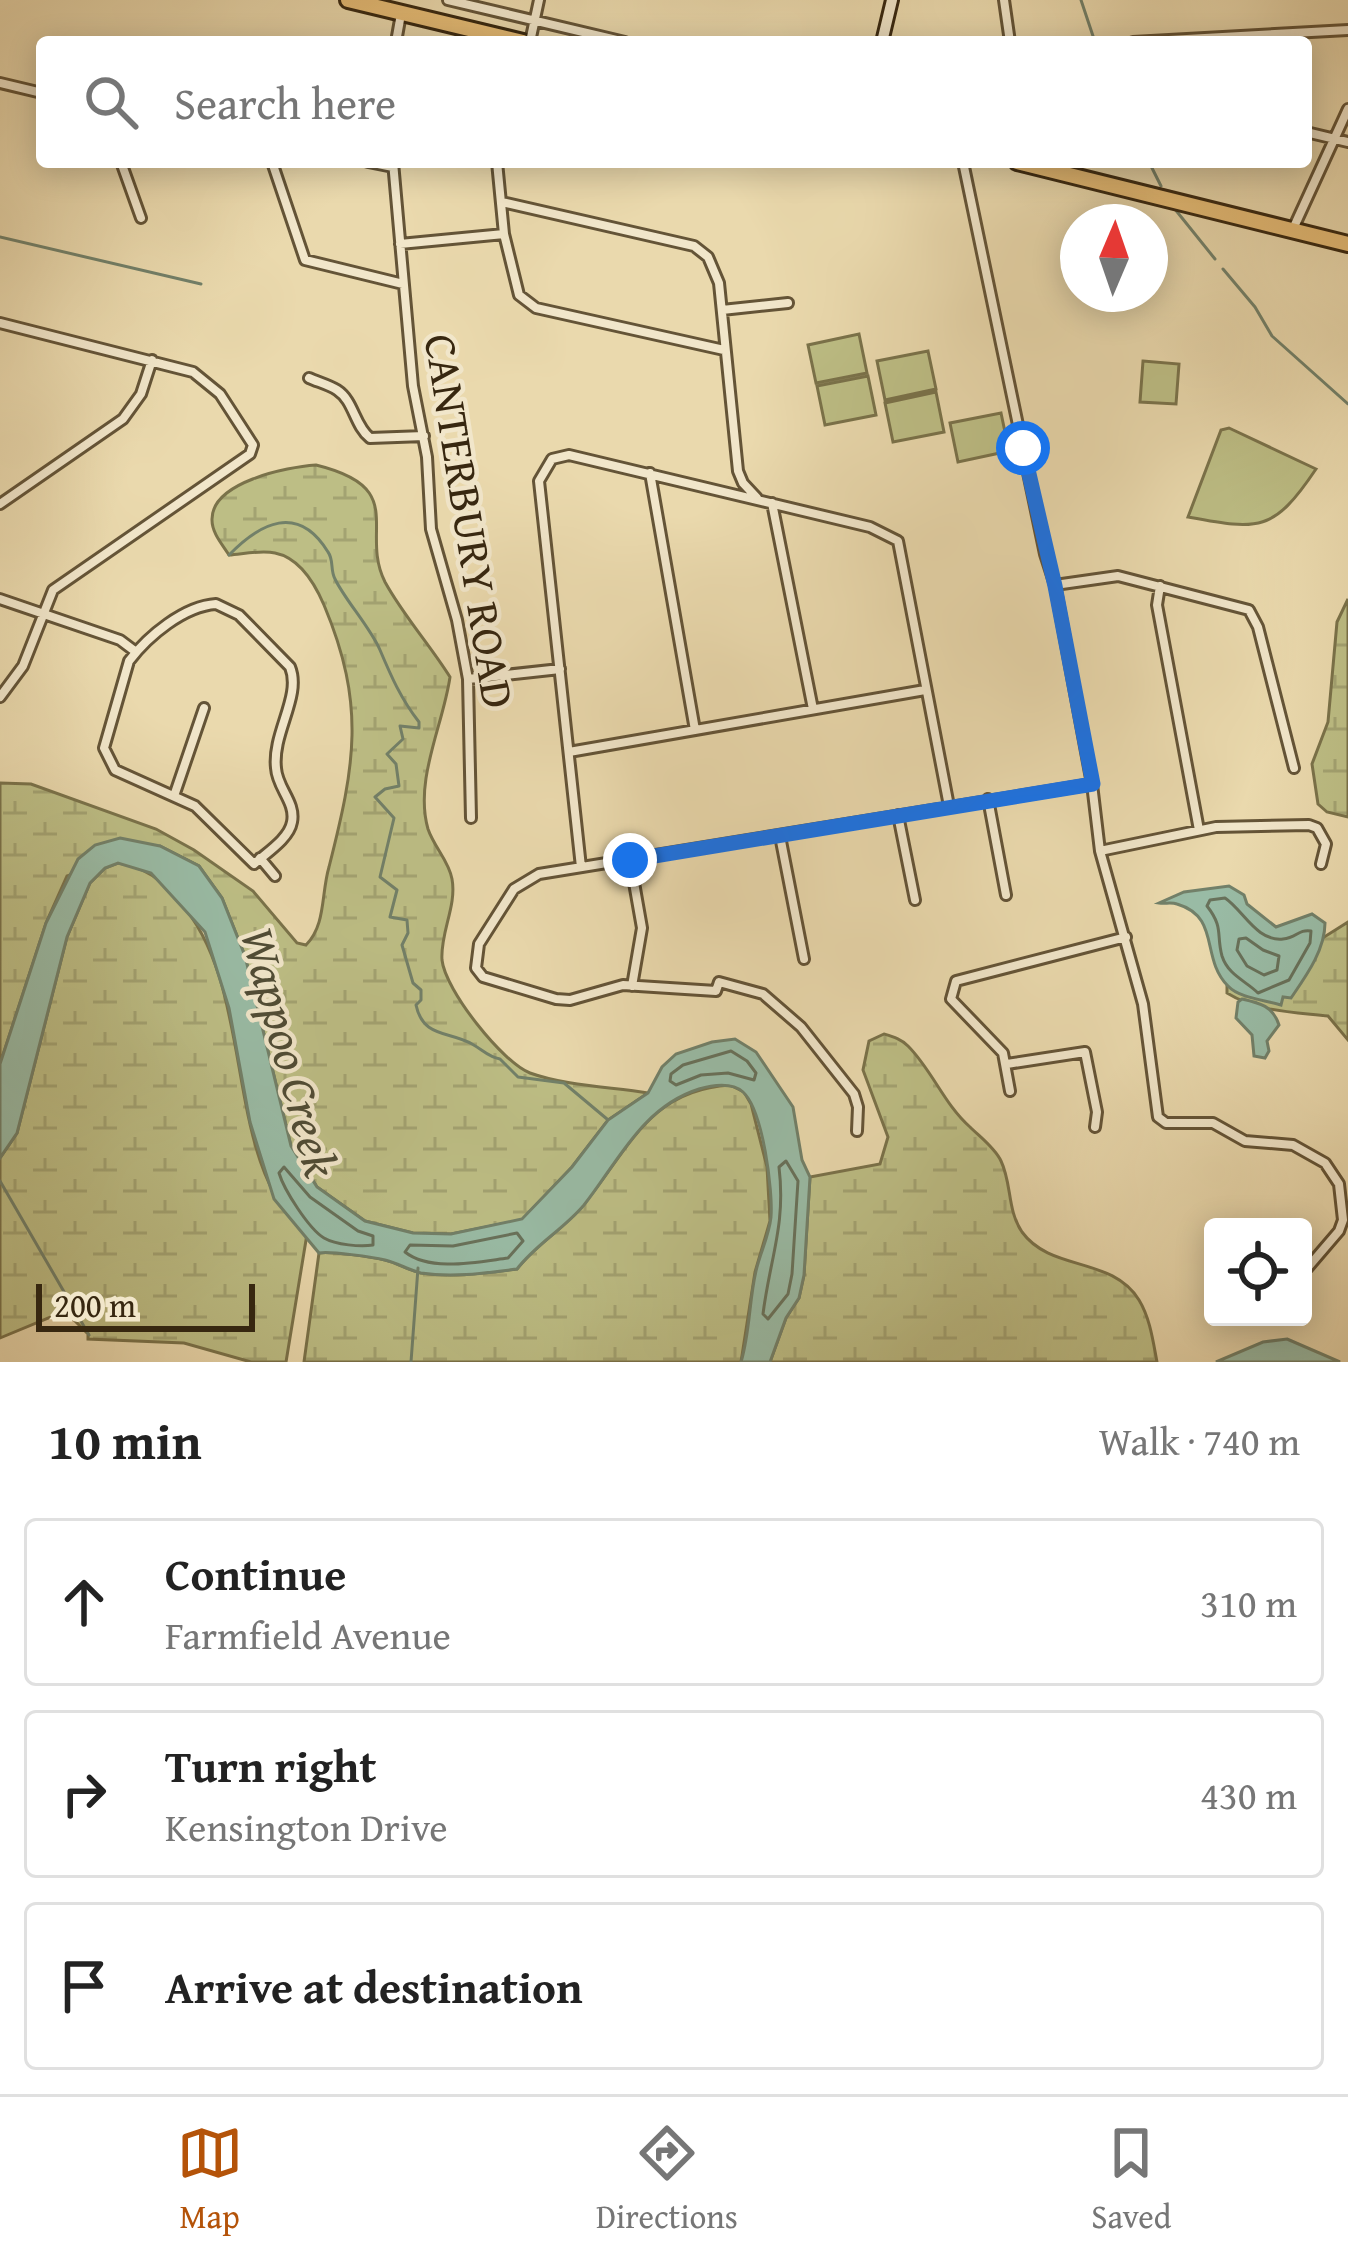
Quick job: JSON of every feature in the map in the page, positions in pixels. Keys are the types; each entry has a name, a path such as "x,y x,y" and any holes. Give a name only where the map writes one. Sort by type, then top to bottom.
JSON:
{"highway":[{"path":"348,0 500,36"},
{"path":"1052,168 1348,244"}],"main road":[{"path":"883,36 892,0"}],"street":[{"path":"448,0 600,36"},
{"path":"523,36 534,20 539,0"},
{"path":"1004,0 1009,36"},
{"path":"1240,36 1348,30"},
{"path":"0,83 36,92"},
{"path":"1292,230 1348,109"},
{"path":"1312,133 1348,142"},
{"path":"123,168 141,218"},
{"path":"274,168 304,260 403,284"},
{"name":"CANTERBURY ROAD","path":"393,168 430,530 457,620 468,679 471,818"},
{"path":"498,168 504,234 519,296 536,308 724,350"},
{"path":"964,168 1055,586 1093,784 1100,851 1142,1004 1161,1122 1213,1123 1245,1142 1293,1144 1325,1163 1339,1184 1343,1210 1339,1231 1312,1262"},
{"path":"502,202 694,246 708,257 716,272 722,310 738,471 760,500"},
{"path":"400,244 504,234"},
{"path":"722,310 788,303"},
{"path":"0,323 178,366 220,394 253,445 250,454 63,581 47,598 23,666 0,697"},
{"path":"2,499 123,419 141,394 152,359"},
{"path":"309,378 337,390 370,438 424,436"},
{"path":"581,868 541,474 552,459 569,455 870,527 898,541 950,806"},
{"path":"650,473 694,730"},
{"path":"772,503 813,710"},
{"path":"1055,586 1107,576 1249,610 1258,627 1294,768"},
{"path":"1160,586 1157,605 1199,830"},
{"path":"0,599 120,640 136,652"},
{"path":"216,604 239,615 290,667 294,688 280,725 276,769 293,820 289,832 254,864 195,806 115,770 106,758 104,740 136,652 189,610 216,604"},
{"path":"468,679 560,669"},
{"path":"569,752 925,690"},
{"path":"174,796 205,708"},
{"path":"857,1131 854,1094 773,1000 746,987 719,982 716,991 608,987 569,1000 494,983 476,968 479,944 514,889 538,874 1093,784"},
{"path":"988,799 1006,896"},
{"path":"898,815 915,900"},
{"path":"1100,851 1199,830 1309,824 1326,844 1322,864"},
{"path":"780,836 804,959"},
{"path":"260,858 275,876"},
{"path":"630,860 642,928 632,986"},
{"path":"1010,1091 1003,1053 952,999 956,981 1126,937"},
{"path":"1007,1064 1085,1052 1097,1112 1094,1127"}],"green space":[{"path":"859,334 867,373 816,383 808,345"},
{"path":"928,351 936,389 885,400 877,361"},
{"path":"1143,361 1179,364 1176,404 1140,402"},
{"path":"868,376 876,415 825,425 817,386"},
{"path":"936,392 944,432 893,442 885,403"},
{"path":"1001,413 1009,451 958,462 950,423"},
{"path":"1229,428 1316,469 1288,505 1262,522 1232,524 1188,517 1221,430"},
{"path":"316,465 345,474 372,498 378,563 385,582 450,677 427,772 425,810 428,829 452,879 442,960 453,989 491,1041 530,1073 648,1093 608,1120 522,1220 451,1234 413,1233 365,1221 317,1187 291,1146 245,956 222,898 199,866 160,846 67,876 46,923 0,1064 0,783 31,784 156,829 253,891 297,943 306,945 312,937 320,919 350,766 351,705 346,674 324,605 306,573 275,553 229,555 212,520 215,507 237,486 270,473"},
{"path":"1348,599 1348,817 1327,812 1318,804 1312,764 1328,722 1337,622"},
{"path":"118,863 159,881 204,938 221,981 262,1165 280,1203 307,1234 286,1362 251,1362 184,1343 88,1339 65,1311 0,1338 0,1158 17,1133 67,937 90,883"},
{"path":"1348,922 1348,1040 1328,1016 1263,1008 1227,993 1227,972 1310,946"},
{"path":"884,1034 908,1046 961,1118 998,1156 1014,1215 1034,1245 1113,1276 1139,1300 1157,1362 770,1362 799,1298 804,1275 810,1177 880,1164 888,1137 863,1070 869,1041"},
{"path":"730,1085 744,1092 751,1104 767,1167 770,1221 755,1272 741,1362 304,1362 319,1253 390,1261 433,1274 517,1269 576,1213 660,1110 702,1089"}],"water":[{"path":"120,838 160,846 199,866 222,898 245,956 291,1146 317,1187 365,1221 413,1233 451,1234 522,1219 572,1167 608,1120 648,1093 662,1067 676,1054 735,1039 756,1052 793,1107 802,1160 810,1177 804,1275 799,1298 770,1362 741,1362 771,1205 761,1133 743,1092 710,1086 662,1109 633,1138 584,1205 517,1269 433,1274 379,1259 319,1253 274,1199 250,1122 229,1008 205,932 151,873 118,863 90,883 67,937 17,1133 0,1158 0,1064 46,923 78,859 95,845"},
{"path":"1229,886 1276,927 1312,914 1325,923 1314,962 1291,998 1283,997 1281,1005 1245,996 1228,986 1214,963 1200,918 1177,904 1159,903 1184,892"},
{"path":"1242,999 1265,1006 1279,1025 1267,1041 1265,1058 1254,1056 1252,1035 1236,1018"},
{"path":"1287,1339 1340,1362 1216,1362 1263,1342"}],"waterway":[{"path":"1081,0 1093,36"},
{"path":"1152,168 1161,186"},
{"path":"1174,208 1215,259"},
{"path":"0,237 201,284"},
{"path":"1223,269 1272,336 1348,404"},
{"path":"229,555 253,534 279,523 304,527 316,537 330,555 339,587 376,641 419,722 419,728 400,726 403,739 387,754 396,764 399,786 375,797 394,818 380,877 397,890 390,917 407,920 402,945 413,983 421,990 416,1005 419,1016 438,1032 500,1059 518,1077 564,1083 607,1119"},
{"path":"0,1181 89,1335"},
{"path":"411,1362 418,1268"}],"route":[{"path":"630,860 1093,784 1023,448"}],"water label":[{"name":"Wappoo Creek","path":"290,1052"}]}
